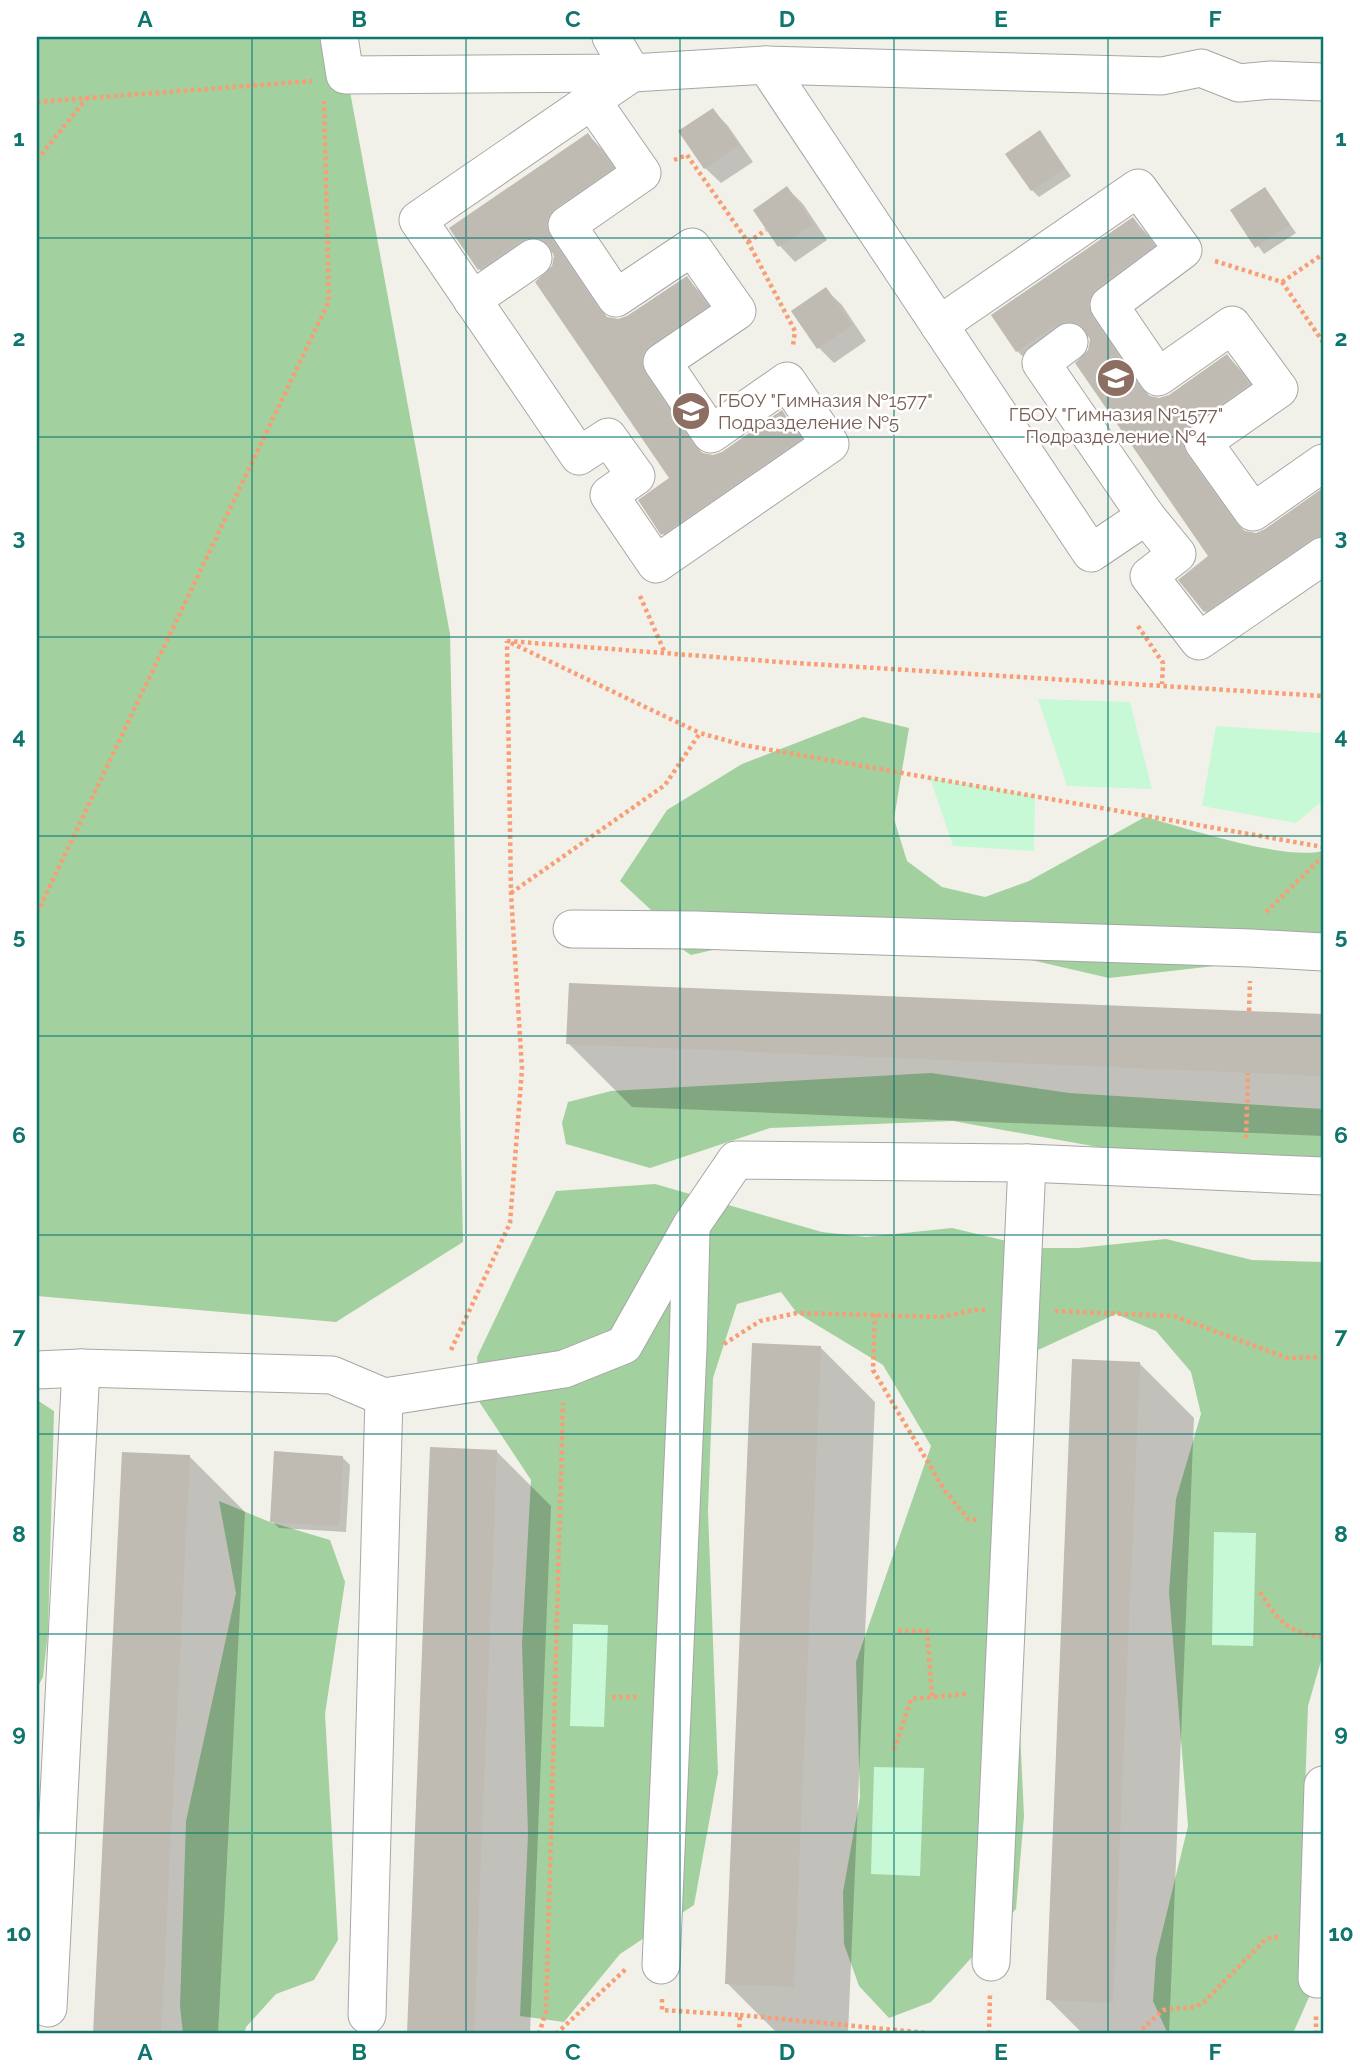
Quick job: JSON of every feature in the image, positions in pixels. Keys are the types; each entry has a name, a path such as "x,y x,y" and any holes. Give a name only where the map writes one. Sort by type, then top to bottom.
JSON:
{"lane":[{"path":"339,37 345,75 632,74 765,65 1162,76 1201,68 1239,83 1270,80 1323,82"},
{"path":"611,37 632,74"},
{"path":"765,65 1091,554 1146,516"},
{"path":"592,101 642,173 567,225 617,298 692,247 737,311 662,362 710,434 787,381 830,444 656,564 609,495 636,477 608,437 579,456 418,220 592,101 632,74"},
{"path":"939,325 1138,188 1183,250 1109,305 1158,377 1232,325 1279,389 1203,442 1253,512 1323,463"},
{"path":"472,299 533,258"},
{"path":"1069,342 1041,363 1146,516 1177,554 1149,576 1199,641 1323,556"},
{"path":"572,929 696,930 1323,952"},
{"path":"37,1370 81,1368 332,1375 384,1397 564,1369 624,1345 691,1226 736,1160 1027,1163 1323,1176"},
{"path":"991,1962 1027,1163"},
{"path":"661,1965 688,1363 691,1226"},
{"path":"48,2008 81,1368"},
{"path":"368,2015 384,1397"},
{"path":"1317,1979 1323,1785"}],"path":[{"path":"37,102 323,80"},
{"path":"37,913 329,301 323,94"},
{"path":"37,160 87,97"},
{"path":"748,242 766,230"},
{"path":"1183,250 1282,282 1323,342"},
{"path":"1282,282 1323,254"},
{"path":"656,631 665,653"},
{"path":"507,641 1323,695"},
{"path":"507,641 700,733 744,745 1323,848"},
{"path":"433,1389 510,1223 522,1069 511,893 507,641"},
{"path":"1162,684 1163,663"},
{"path":"511,893 665,785 700,733"},
{"path":"1261,918 1323,856"},
{"path":"1245,1174 1248,1073"},
{"path":"875,1314 873,1370 945,1491 968,1519 1010,1520"},
{"path":"539,2034 546,2011 564,1369"},
{"path":"1260,1592 1274,1615 1292,1630 1323,1637"},
{"path":"898,1631 928,1631 932,1696"},
{"path":"894,1750 911,1699 1003,1692"},
{"path":"1137,2034 1163,2010 1195,2007 1204,2002 1268,1938 1318,1938"},
{"path":"555,2034 626,1968 661,1965"},
{"path":"662,2010 938,2034"},
{"path":"739,2034 740,2015"}],"green space":[{"path":"37,37 340,37 450,634 463,1242 336,1322 37,1296"},
{"path":"1038,699 1130,702 1152,789 1067,786"},
{"path":"863,717 909,728 894,819 907,861 942,887 985,897 1029,881 1145,817 1261,848 1306,853 1323,851 1323,963 1250,962 1109,978 849,918 691,955 653,930 651,910 620,881 667,810 742,764"},
{"path":"1216,726 1323,733 1323,800 1296,823 1202,806"},
{"path":"930,778 1035,796 1034,851 953,846"},
{"path":"931,1073 1069,1093 1323,1109 1323,1182 1309,1185 953,1121 770,1128 650,1168 566,1144 562,1123 568,1102 611,1091"},
{"path":"655,1184 822,1232 866,1237 952,1228 1036,1248 1078,1248 1166,1239 1252,1260 1323,1262 1323,1654 1308,1706 1305,1793 1317,1979 1291,2034 1168,2034 1153,2001 1156,1957 1188,1826 1169,1592 1176,1499 1201,1414 1191,1372 1156,1331 1116,1314 1038,1350 1021,1387 1010,1520 1024,1816 1016,1909 931,2002 889,2018 859,1986 844,1944 843,1892 860,1797 856,1662 931,1446 883,1365 797,1313 781,1292 737,1304 713,1378 708,1511 718,1773 694,1905 620,1954 564,2022 520,2016 528,1834 522,1644 531,1480 480,1403 477,1357 556,1191"},
{"path":"37,1400 54,1411 48,1632 43,1677 37,1688"},
{"path":"219,1501 270,1522 330,1540 345,1582 325,1714 338,1940 314,1980 276,1994 246,2027 244,2034 183,2034 180,2006 186,1821 236,1593"},
{"path":"1214,1532 1256,1533 1253,1646 1212,1645"},
{"path":"573,1624 608,1625 604,1727 570,1726"},
{"path":"874,1767 924,1768 920,1876 871,1874"}],"building":[{"path":"713,108 739,145 704,169 678,131"},
{"path":"1040,130 1065,168 1031,191 1005,154"},
{"path":"588,133 613,168 555,208 548,215 546,226 550,237 599,310 607,317 618,319 627,316 687,276 708,306 650,345 643,352 641,363 645,374 694,446 703,453 713,455 722,452 782,410 801,439 661,535 638,500 669,478 535,282 552,266 554,256 550,246 541,239 531,237 478,270 449,228"},
{"path":"787,186 813,224 778,247 753,210"},
{"path":"1265,187 1290,225 1255,248 1230,210"},
{"path":"1133,217 1154,246 1096,288 1090,296 1088,306 1092,317 1141,389 1150,396 1159,398 1169,395 1227,354 1249,384 1190,425 1182,443 1186,454 1236,524 1245,531 1256,533 1265,529 1323,488 1323,534 1311,539 1204,612 1178,580 1208,556 1075,363 1088,350 1090,340 1086,330 1078,323 1066,321 1016,352 991,315"},
{"path":"826,287 852,325 817,349 791,311"},
{"path":"569,983 1323,1014 1323,1076 566,1044"},
{"path":"752,1343 821,1346 794,1987 725,1984"},
{"path":"1072,1359 1140,1362 1113,2003 1046,2000"},
{"path":"430,1447 497,1450 474,2034 407,2034"},
{"path":"274,1451 343,1456 339,1526 270,1522"},
{"path":"122,1452 190,1455 161,2034 93,2034"}],"place":[{"name":"ГБОУ \"Гимназия №1577\" Подразделение №4","path":"1116,378"},
{"name":"ГБОУ \"Гимназия №1577\" Подразделение №5","path":"691,411"}]}
